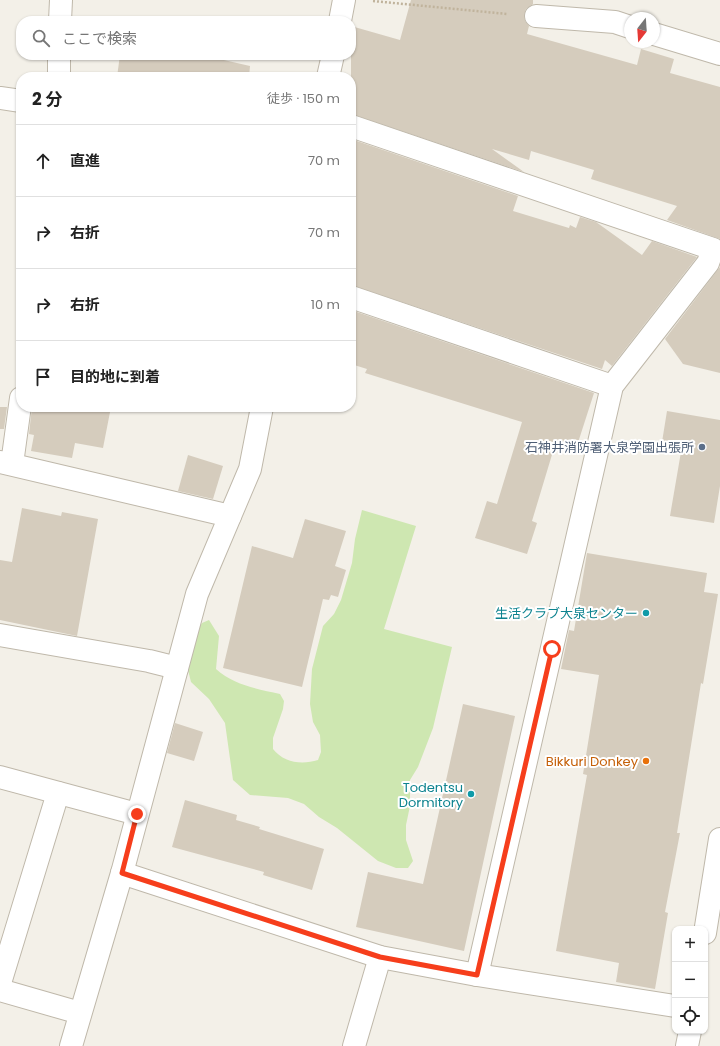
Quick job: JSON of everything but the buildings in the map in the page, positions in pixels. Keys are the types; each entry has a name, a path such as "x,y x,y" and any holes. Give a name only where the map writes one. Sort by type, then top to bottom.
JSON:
{"street":[{"path":"60,0 60,16"},
{"path":"341,16 344,0"},
{"path":"536,16 615,22 624,25"},
{"path":"660,36 720,54"},
{"path":"59,60 59,72"},
{"path":"329,72 332,60"},
{"path":"0,98 16,100"},
{"path":"356,128 716,250 708,263 612,386 477,975"},
{"path":"356,299 612,386"},
{"path":"18,412 6,463 230,516"},
{"path":"71,1046 122,873 197,594 250,468 261,412"},
{"path":"0,635 149,661 177,668"},
{"path":"0,777 137,814"},
{"path":"0,983 58,793"},
{"path":"706,926 720,839"},
{"path":"122,873 380,957 477,975 672,1006"},
{"path":"354,1046 380,957"},
{"path":"0,990 80,1013"},
{"path":"687,1046 689,1034"}],"path":[{"path":"366,0 536,16"}],"green space":[{"path":"362,510 416,526 384,629 452,647 433,728 418,767 410,780 410,806 406,825 406,840 413,861 408,868 396,868 378,861 304,804 288,798 250,795 233,780 225,723 209,699 191,682 188,670 192,640 202,623 209,620 219,636 216,669 238,683 280,694 284,701 283,709 273,738 273,749 277,754 294,762 312,762 318,760 321,752 320,735 313,722 310,704 312,669 323,626 334,614 341,600 352,563 355,539"}],"place":[{"name":"石神井消防署大泉学園出張所","path":"702,447"},
{"name":"生活クラブ大泉センター","path":"646,613"},
{"name":"Bikkuri Donkey","path":"646,761"},
{"name":"Todentsu Dormitory","path":"471,794"}],"route":[{"path":"137,814 122,873 380,957 477,975 552,649"}]}
